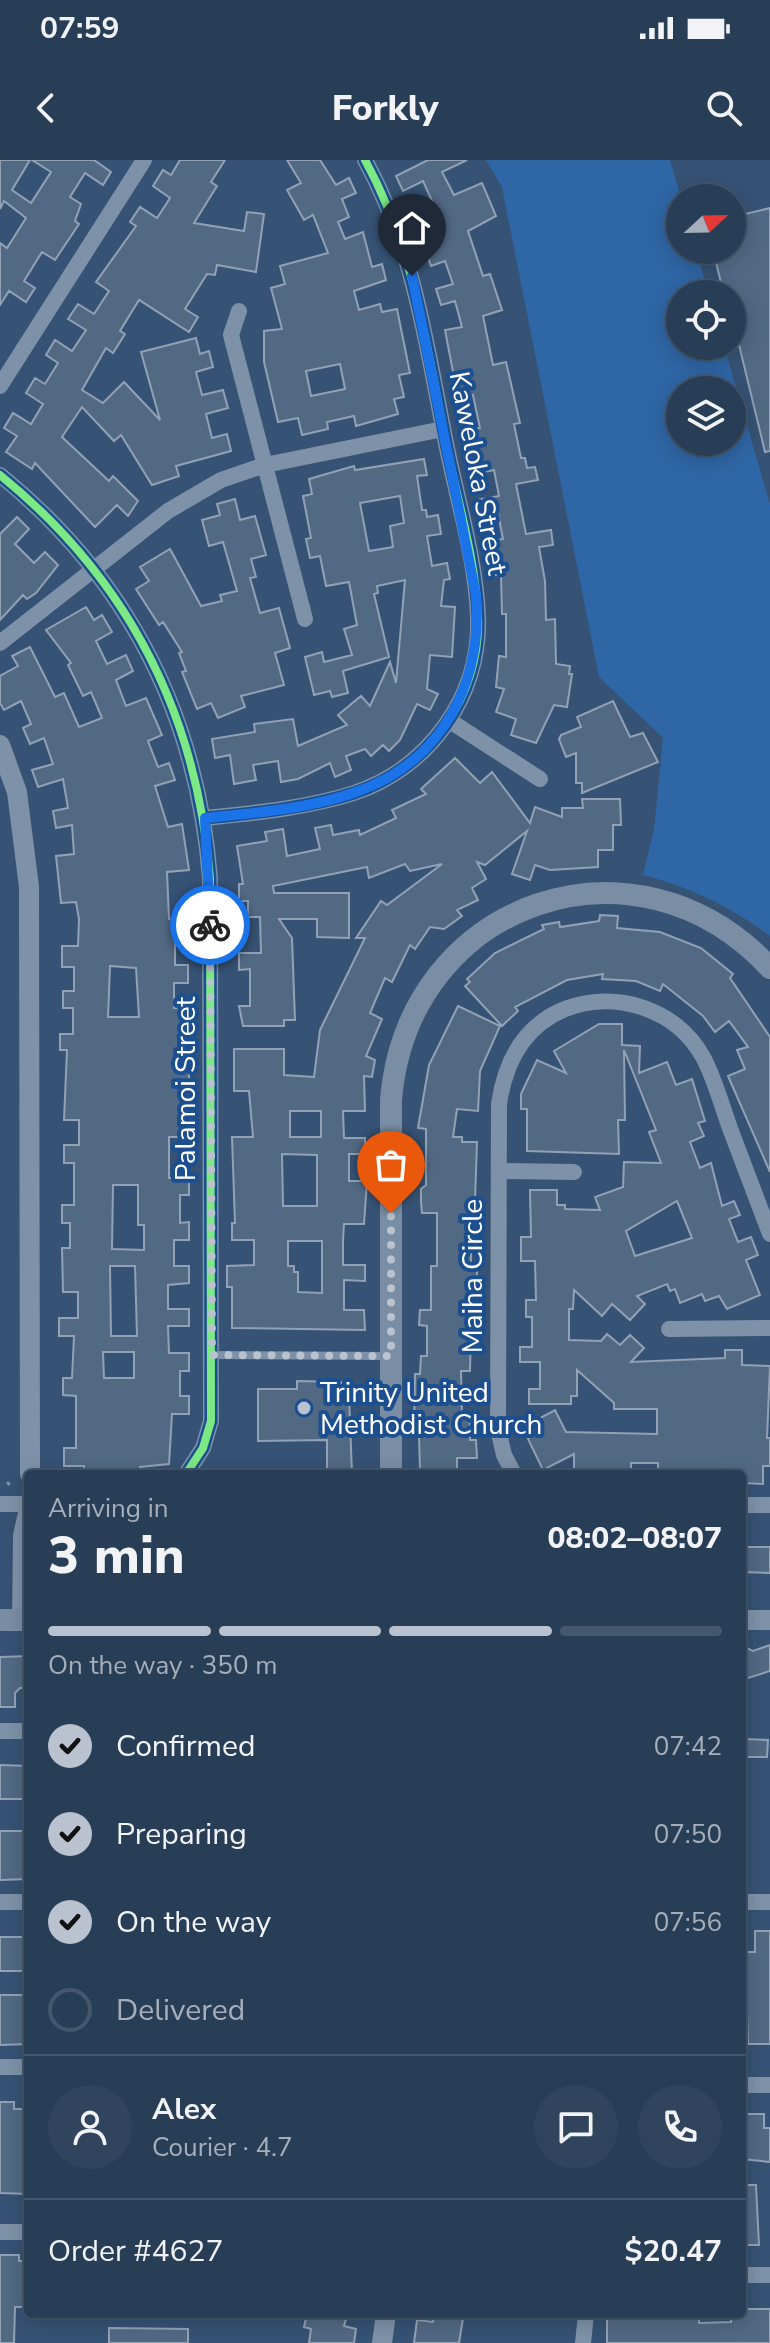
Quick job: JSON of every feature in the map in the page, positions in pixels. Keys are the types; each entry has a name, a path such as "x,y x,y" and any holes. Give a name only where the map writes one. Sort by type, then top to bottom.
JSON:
{"main road":[{"path":"391,1470 393,1074 413,1013 443,967 474,938 513,913 548,900 604,892 650,896 694,911 732,932 770,968"}],"street":[{"path":"0,386 144,160"},
{"name":"Kaweloka Street","path":"205,818 323,801 357,792 406,765 450,721 470,675 478,620 412,276 389,208 365,160"},
{"path":"239,311 231,335 305,619"},
{"path":"0,643 193,495 265,465 443,429"},
{"name":"Palamoi Street","path":"0,475 36,506 94,569 125,612 159,674 181,727 205,818 210,878 211,1421 203,1448 189,1470"},
{"path":"450,721 540,779"},
{"path":"0,745 17,792 29,887 30,1470"},
{"path":"0,784 20,822"},
{"name":"Maiha Circle","path":"512,1470 504,1455 498,1429 502,1084 506,1067 529,1034 550,1017 597,1001 633,1004 670,1021 704,1058 770,1234"},
{"name":"Maiha Circle","path":"499,1171 574,1172"},
{"path":"669,1329 770,1328"},
{"path":"0,1504 24,1504"},
{"path":"746,1505 770,1505"},
{"path":"17,1620 24,1531"},
{"path":"746,1620 770,1620"},
{"path":"0,1731 24,1731"},
{"path":"0,1902 24,1902"},
{"path":"746,1902 770,1902"},
{"path":"0,2067 24,2067"},
{"path":"746,2085 770,2085"},
{"path":"0,2232 24,2232"},
{"path":"746,2275 770,2275"},
{"path":"382,2343 385,2318"},
{"path":"583,2343 586,2318"}],"lane":[{"path":"212,1355 391,1356"}],"path":[{"path":"7,1482 11,1486"}],"shaded area":[{"path":"486,160 670,160 677,184 666,184 666,264 700,264 705,280 666,280 666,360 728,360 733,376 666,376 666,456 746,456 746,422 770,504 770,936 710,899 643,875 654,829 663,738 599,677 502,187"}],"building":[{"path":"0,160 30,160 12,190 31,203 51,172 32,160 94,160 111,172 103,185 85,173 70,197 81,204 75,221 79,224 55,260 42,252 24,281 35,288 26,302 9,291 0,305 0,243 7,248 26,218 4,201 0,209"},
{"path":"180,160 225,160 211,182 217,186 194,223 244,231 247,212 264,214 256,272 217,265 215,275 207,274 185,309 198,317 189,332 139,300 120,331 125,334 113,353 106,348 82,390 103,403 124,382 160,420 141,352 196,338 200,354 209,351 213,367 196,372 202,395 223,390 228,408 206,414 212,438 227,434 231,451 176,466 179,476 152,485 121,435 114,441 82,407 62,437 109,481 113,476 138,501 128,516 117,505 95,527 35,463 32,469 6,452 17,436 4,428 13,413 31,424 43,404 26,393 35,378 45,384 58,363 46,355 55,340 72,351 86,330 68,319 78,304 94,314 109,291 96,282 136,226 130,222 140,207 157,218 170,198 153,186 163,170 171,175"},
{"path":"287,160 320,160 336,185 349,178 356,193 342,199 349,217 338,222 345,239 363,232 372,267 382,264 386,280 354,291 359,310 380,304 382,312 397,309 410,373 399,375 404,397 394,399 398,414 356,426 354,416 327,422 328,429 302,435 298,418 278,422 264,362 264,331 282,329 271,288 285,284 280,266 328,253 313,215 304,220 287,190 301,183","holes":["340,364 345,389 311,396 306,371"]},
{"path":"428,160 467,160 442,172 454,195 482,183 496,216 468,231 483,276 490,274 502,310 483,316 493,365 506,362 520,423 514,424 521,458 525,458 527,468 535,467 538,480 516,484 526,534 551,530 553,545 539,547 545,581 546,620 555,619 556,664 570,666 569,674 572,674 567,707 554,705 536,743 511,735 516,719 496,712 504,689 496,687 499,656 506,657 506,614 502,614 501,574 496,575 487,542 503,539 498,513 479,517 476,500 499,496 494,470 474,474 465,431 480,428 473,395 458,398 445,330 462,327 455,301 441,305 436,289 453,284 445,261 431,266 412,212 433,203 423,181 403,191 396,176"},
{"path":"770,208 770,451 765,452 743,360 746,360 746,280 720,280 716,264 746,264 746,214"},
{"path":"424,459 427,475 417,476 422,510 426,510 427,517 438,515 441,534 427,536 432,566 447,563 450,579 444,580 441,606 455,607 452,657 430,655 427,689 438,694 430,710 417,704 400,740 389,751 383,745 371,756 365,749 346,756 351,770 335,777 330,763 298,779 281,782 278,761 253,765 256,780 234,784 230,755 215,758 212,739 255,732 254,724 293,719 298,746 347,725 338,715 361,696 370,706 390,662 396,683 405,580 377,586 378,593 374,594 389,657 343,671 348,693 332,697 330,691 314,695 305,657 322,652 324,662 352,655 344,629 357,625 349,582 326,586 320,556 310,558 306,539 311,538 303,496 312,494 309,479 354,466 355,470","holes":["400,496 404,523 390,526 393,547 369,551 360,503"]},
{"path":"235,499 240,520 255,516 266,555 251,559 256,577 250,578 260,613 279,608 290,648 275,653 284,685 241,696 245,707 218,718 211,703 197,709 182,672 186,671 179,653 182,652 163,622 159,625 136,589 149,581 140,567 170,549 201,606 222,601 220,595 237,591 223,542 209,546 202,520 220,515 217,504"},
{"path":"17,517 29,529 15,544 34,563 45,552 58,565 36,593 27,599 23,595 0,620 0,534"},
{"path":"86,607 94,620 102,615 112,632 96,641 107,664 126,655 133,671 116,680 126,706 146,698 162,735 148,741 158,767 169,763 175,780 155,786 168,827 182,824 189,870 167,872 169,919 189,918 190,937 175,937 175,965 188,965 188,983 174,983 174,1008 189,1008 189,1026 180,1026 180,1049 189,1049 189,1137 169,1137 169,1178 189,1178 189,1195 180,1195 180,1223 189,1222 189,1240 174,1240 174,1266 189,1266 189,1283 168,1285 168,1309 189,1309 189,1326 168,1326 169,1353 189,1353 189,1371 180,1371 180,1396 189,1396 189,1414 172,1414 169,1464 140,1467 140,1470 84,1470 84,1466 64,1466 64,1448 76,1448 76,1396 63,1395 63,1378 72,1378 74,1336 59,1336 59,1318 78,1318 78,1292 63,1292 62,1248 70,1248 70,1223 62,1223 62,1205 74,1205 74,1163 64,1163 64,1145 79,1145 79,1120 64,1120 67,1050 60,1050 60,1034 73,1034 73,1008 63,1008 63,991 74,991 74,967 62,967 62,946 78,946 79,919 76,902 61,903 56,856 74,854 72,825 56,828 53,811 68,808 63,779 38,787 32,770 53,764 44,738 30,744 23,728 31,724 21,701 4,710 0,703 0,676 18,666 12,656 30,647 55,697 64,693 79,727 102,718 91,692 83,696 68,665 71,663 46,630","holes":["110,966 136,968 139,1017 108,1017","113,1185 138,1185 138,1225 144,1225 144,1250 112,1249","110,1266 135,1266 137,1336 111,1336","103,1352 134,1352 134,1378 104,1378"]},
{"path":"613,701 630,737 643,733 658,762 582,793 582,783 576,783 576,753 566,757 559,739 561,735 581,727 577,717"},
{"path":"455,758 480,783 492,772 530,823 535,807 562,817 562,808 583,808 582,799 620,799 621,825 613,825 613,850 598,850 598,867 550,870 535,865 530,880 512,874 527,831 485,865 477,862 486,879 472,888 478,900 457,910 462,916 444,929 430,927 415,949 410,945 392,982 385,978 370,1013 382,1019 366,1056 375,1060 372,1077 364,1076 365,1111 343,1111 344,1138 365,1138 365,1154 349,1154 349,1181 367,1181 364,1224 344,1224 343,1265 365,1265 365,1281 344,1280 344,1310 364,1310 365,1330 232,1328 232,1287 227,1287 227,1266 254,1265 254,1240 232,1240 232,1223 235,1223 232,1137 253,1137 249,1091 234,1091 234,1049 284,1049 284,1075 314,1077 320,1030 365,938 356,938 381,901 387,905 442,864 410,871 405,864 369,878 367,867 273,886 274,893 349,893 349,938 317,937 317,919 279,919 292,938 295,1020 284,1020 284,1026 243,1026 239,1006 250,1006 250,969 239,970 239,953 261,953 260,917 248,917 248,901 239,901 239,884 243,884 237,846 267,841 265,832 283,829 287,856 320,849 315,828 331,825 333,835 359,830 360,835 396,818 392,810 426,794 421,789","holes":["290,1111 321,1111 321,1137 290,1137","282,1154 317,1155 317,1206 283,1206","288,1241 322,1241 322,1293 298,1292 298,1272 294,1272 294,1266 288,1266"]},
{"path":"600,915 618,916 617,928 660,932 701,948 733,974 730,978 770,1037 770,1172 728,1076 745,1069 737,1050 748,1047 729,1021 715,1032 703,1016 663,984 660,991 636,981 602,979 603,974 567,980 515,1007 518,1011 502,1026 465,986 470,982 467,979 495,953 544,929 542,925 559,922 560,927 599,921"},
{"path":"458,1006 500,1026 480,1071 478,1111 457,1109 453,1137 462,1137 462,1142 477,1142 475,1200 471,1199 471,1267 477,1267 478,1331 471,1331 470,1371 461,1371 462,1416 470,1416 470,1440 476,1440 477,1458 457,1458 457,1470 420,1470 419,1434 414,1434 415,1374 420,1374 421,1356 427,1356 427,1326 419,1325 420,1310 431,1310 431,1266 437,1266 437,1213 422,1213 421,1189 426,1185 426,1129 418,1128 429,1065"},
{"path":"599,1024 622,1024 622,1045 640,1046 639,1073 667,1062 676,1085 692,1079 705,1121 698,1123 704,1136 690,1142 700,1168 711,1163 722,1206 734,1201 740,1215 729,1219 738,1242 751,1237 758,1255 746,1260 760,1295 727,1309 719,1296 705,1301 702,1294 680,1303 675,1289 670,1291 667,1284 637,1296 645,1304 630,1320 612,1304 602,1316 574,1290 573,1309 569,1309 569,1340 601,1341 607,1334 620,1345 630,1335 644,1348 631,1362 725,1358 725,1350 742,1350 742,1365 770,1366 767,1438 770,1438 770,1466 763,1466 763,1484 746,1483 746,1470 658,1470 658,1463 631,1463 631,1470 574,1470 574,1454 543,1470 528,1439 532,1434 527,1425 555,1410 566,1432 657,1434 657,1409 614,1409 614,1403 577,1370 577,1396 571,1396 571,1404 529,1404 529,1389 540,1389 540,1362 520,1362 520,1347 532,1347 532,1317 526,1317 526,1300 536,1300 535,1261 521,1261 521,1237 531,1237 530,1190 557,1190 557,1205 565,1205 565,1209 600,1210 595,1197 623,1187 624,1162 661,1163 649,1132 656,1130 624,1050 625,1120 618,1120 619,1154 527,1151 527,1109 521,1109 521,1094 537,1060 566,1073 554,1051","holes":["677,1201 692,1238 635,1256 626,1231"]},
{"name":"Trinity United Methodist Church","path":"297,1381 341,1382 341,1393 349,1396 352,1470 327,1470 327,1440 258,1441 258,1389 297,1389"},
{"path":"746,1547 770,1547 770,1573 746,1572"},
{"path":"770,1645 770,1671 746,1679 746,1648 753,1651"},
{"path":"24,1656 24,1688 15,1693 15,1707 0,1707 0,1657"},
{"path":"746,1739 768,1740 767,1757 746,1757"},
{"path":"0,1765 24,1766 24,1799 0,1799"},
{"path":"0,1831 24,1831 24,1879 0,1880"},
{"path":"755,1931 770,1931 770,2044 748,2044 746,1952 755,1952"},
{"path":"0,1937 24,1937 24,1971 0,1971"},
{"path":"0,1995 24,1995 24,2044 0,2045"},
{"path":"0,2102 14,2102 14,2109 24,2109 24,2194 0,2193"},
{"path":"746,2114 764,2114 764,2128 770,2128 770,2162 746,2159"},
{"path":"746,2185 756,2185 759,2245 746,2245"},
{"path":"0,2255 19,2255 19,2261 24,2261 24,2307 15,2307 14,2343 0,2343"},
{"path":"746,2309 770,2309 770,2343 607,2343 607,2318 699,2318 699,2323 731,2322 731,2318 746,2318"},
{"path":"306,2318 346,2319 344,2326 356,2329 354,2343 309,2343 311,2329 304,2327"},
{"path":"434,2318 463,2318 459,2343 414,2343 417,2320 433,2322"},
{"path":"109,2328 188,2329 188,2343 109,2343"}],"cycle path":[{"path":"205,818 318,803 381,782 427,747 445,725 460,701 477,646 478,617 470,550 416,296 395,227 365,160"},
{"path":"0,475 45,515 85,559 119,605 148,654 172,706 190,760 202,818 210,878 211,1421 203,1448 189,1470"}],"way so far":[{"path":"210,925 212,1355 391,1356 391,1213"}],"place":[{"name":"Trinity United Methodist Church","path":"304,1408"}],"route":[{"path":"210,925 205,818 323,801 357,792 382,780 406,765 440,735 462,698 470,675 476,648 476,595 412,276"}]}
